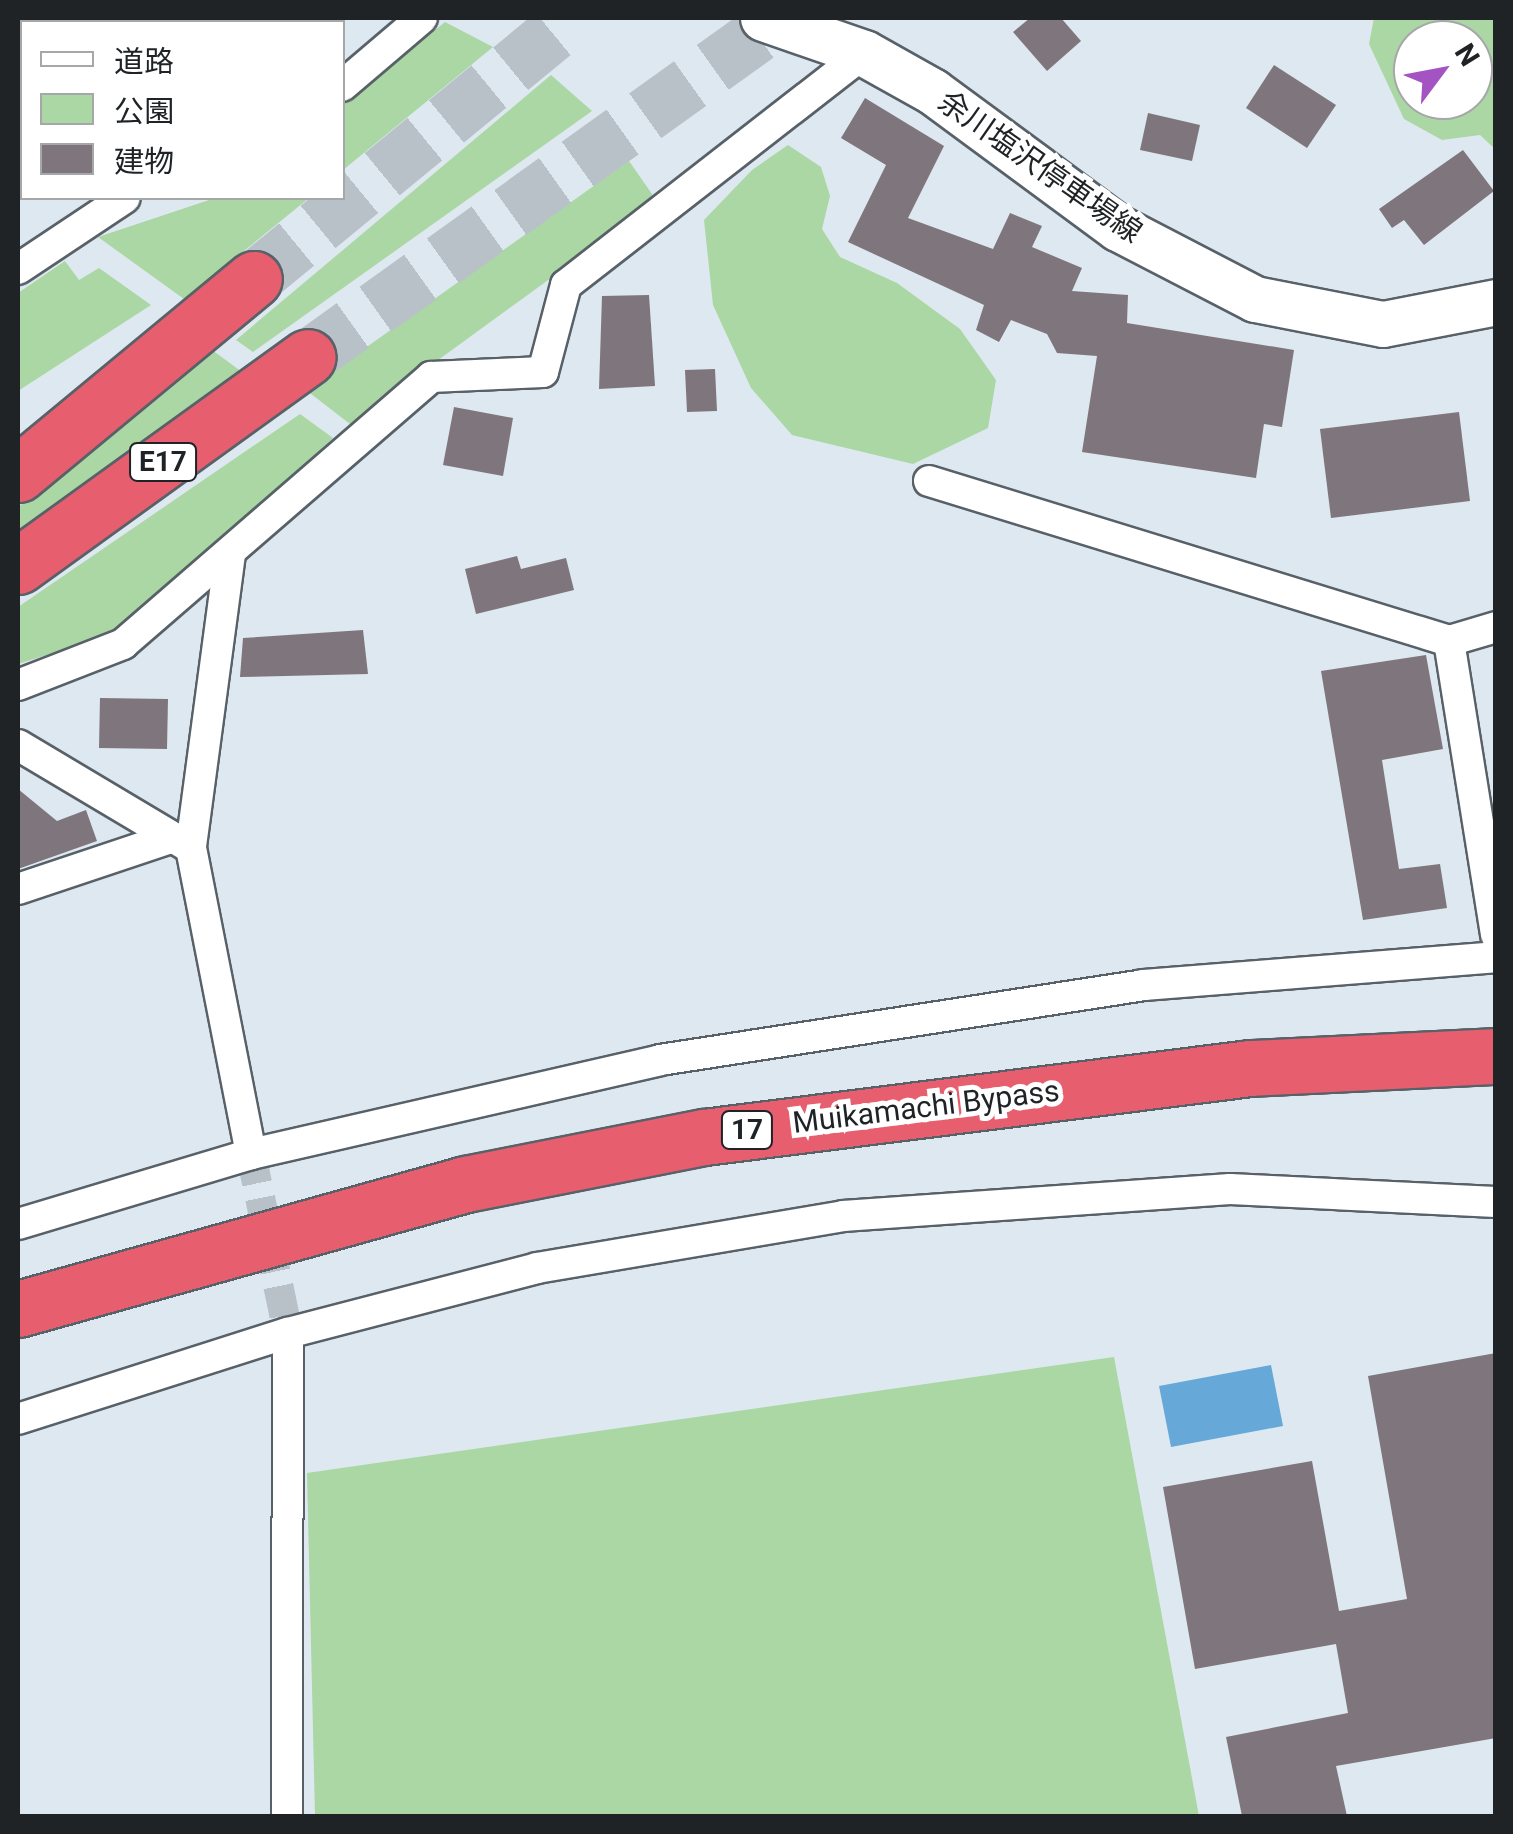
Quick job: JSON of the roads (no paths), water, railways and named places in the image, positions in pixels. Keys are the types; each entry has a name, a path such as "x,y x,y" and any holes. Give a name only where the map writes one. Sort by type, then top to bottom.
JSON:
{"highway":[{"name":"E17","path":"18,474 254,279"},
{"name":"E17","path":"18,566 308,357"},
{"name":"Muikamachi Bypass","path":"18,1310 466,1184 704,1136 1250,1068 1496,1056"}],"main road":[{"name":"余川塩沢停車場線","path":"763,18 864,53 932,90 1118,228 1256,299 1382,324 1496,302"}],"street":[{"path":"345,83 422,18"},
{"path":"18,685 123,644 431,377 542,372 566,285 864,53"},
{"path":"18,269 122,200"},
{"path":"928,481 1449,641 1496,627"},
{"path":"230,554 180,843 250,1154"},
{"path":"1449,641 1496,935"},
{"path":"18,746 180,843"},
{"path":"18,890 180,843"},
{"path":"18,1224 250,1154 660,1060 1143,985 1496,957"},
{"path":"18,1419 288,1332 536,1268 843,1216 1230,1190 1496,1202"},
{"path":"287,1816 288,1332"}],"water":[{"path":"1271,1365 1283,1426 1171,1447 1159,1386"}],"tunnel":[{"path":"254,279 572,18"},
{"path":"308,357 781,18"},
{"path":"251,1154 288,1333"}]}
